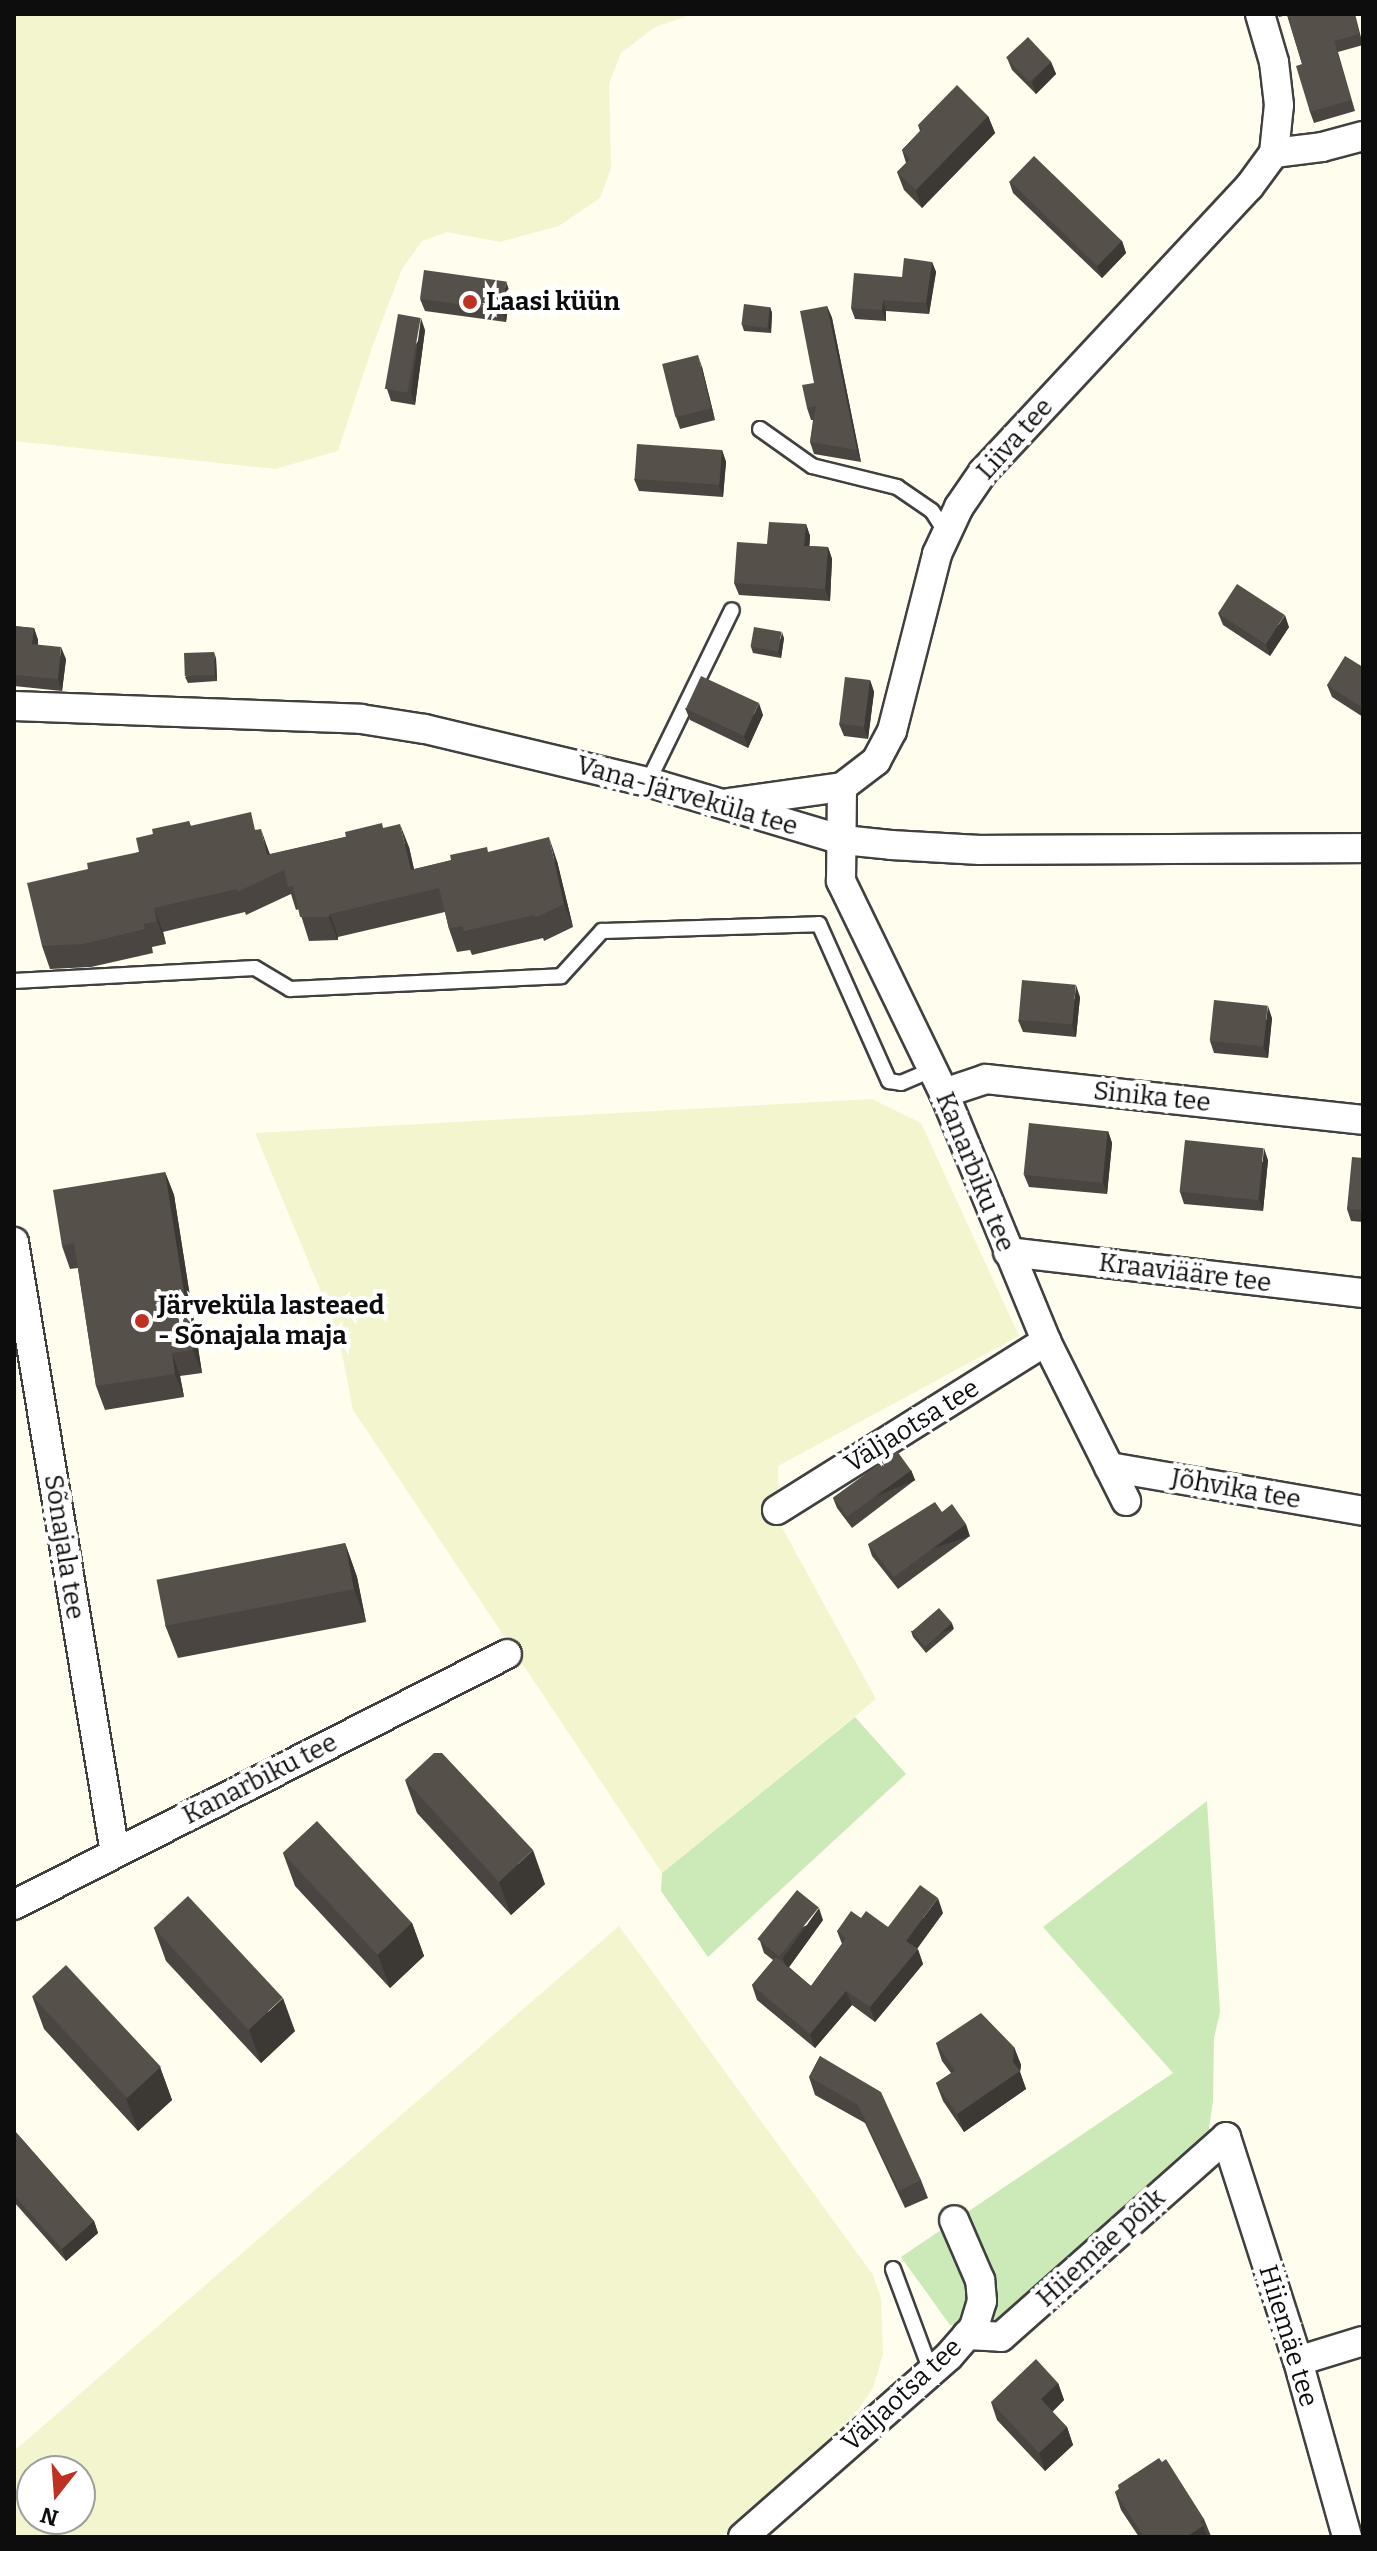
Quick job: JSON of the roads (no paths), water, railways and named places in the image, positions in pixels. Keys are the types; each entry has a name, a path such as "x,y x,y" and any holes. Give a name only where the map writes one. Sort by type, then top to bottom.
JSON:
{"street":[{"path":"1260,14 1274,62 1279,105 1274,153 1322,147 1363,136"},
{"name":"Liiva tee","path":"716,805 842,787 876,761 892,731 945,531 983,472 1249,187 1274,153"},
{"name":"Vana-Järveküla tee","path":"14,706 361,719 425,729 648,782 716,805 843,840 980,850 1363,848"},
{"name":"Kanarbiku tee","path":"842,787 841,881 938,1082 1046,1341 1126,1501"},
{"name":"Sinika tee","path":"938,1082 986,1079 1363,1120"},
{"name":"Sõnajala tee","path":"14,1242 115,1853"},
{"name":"Kraaviääre tee","path":"1008,1252 1363,1293"},
{"name":"Väljaotsa tee","path":"777,1510 1046,1341"},
{"name":"Jõhvika tee","path":"1109,1467 1363,1511"},
{"name":"Kanarbiku tee","path":"14,1905 507,1654"},
{"name":"Hiiemäe põik","path":"967,2335 1001,2337 1226,2137"},
{"name":"Hiiemäe tee","path":"1226,2137 1298,2361 1347,2537"},
{"name":"Väljaotsa tee","path":"743,2537 931,2371 974,2327 982,2301 980,2280 954,2220"},
{"path":"1298,2361 1363,2341"}],"lane":[{"path":"760,429 812,466 897,487 932,511 945,531"},
{"path":"648,782 732,610"},
{"path":"14,981 255,968 290,989 561,976 602,931 819,924 889,1081 938,1082"},
{"path":"893,2269 931,2371"}],"place":[{"name":"Laasi küün","path":"470,302"},
{"name":"Järveküla lasteaed - Sõnajala maja","path":"142,1321"}]}
